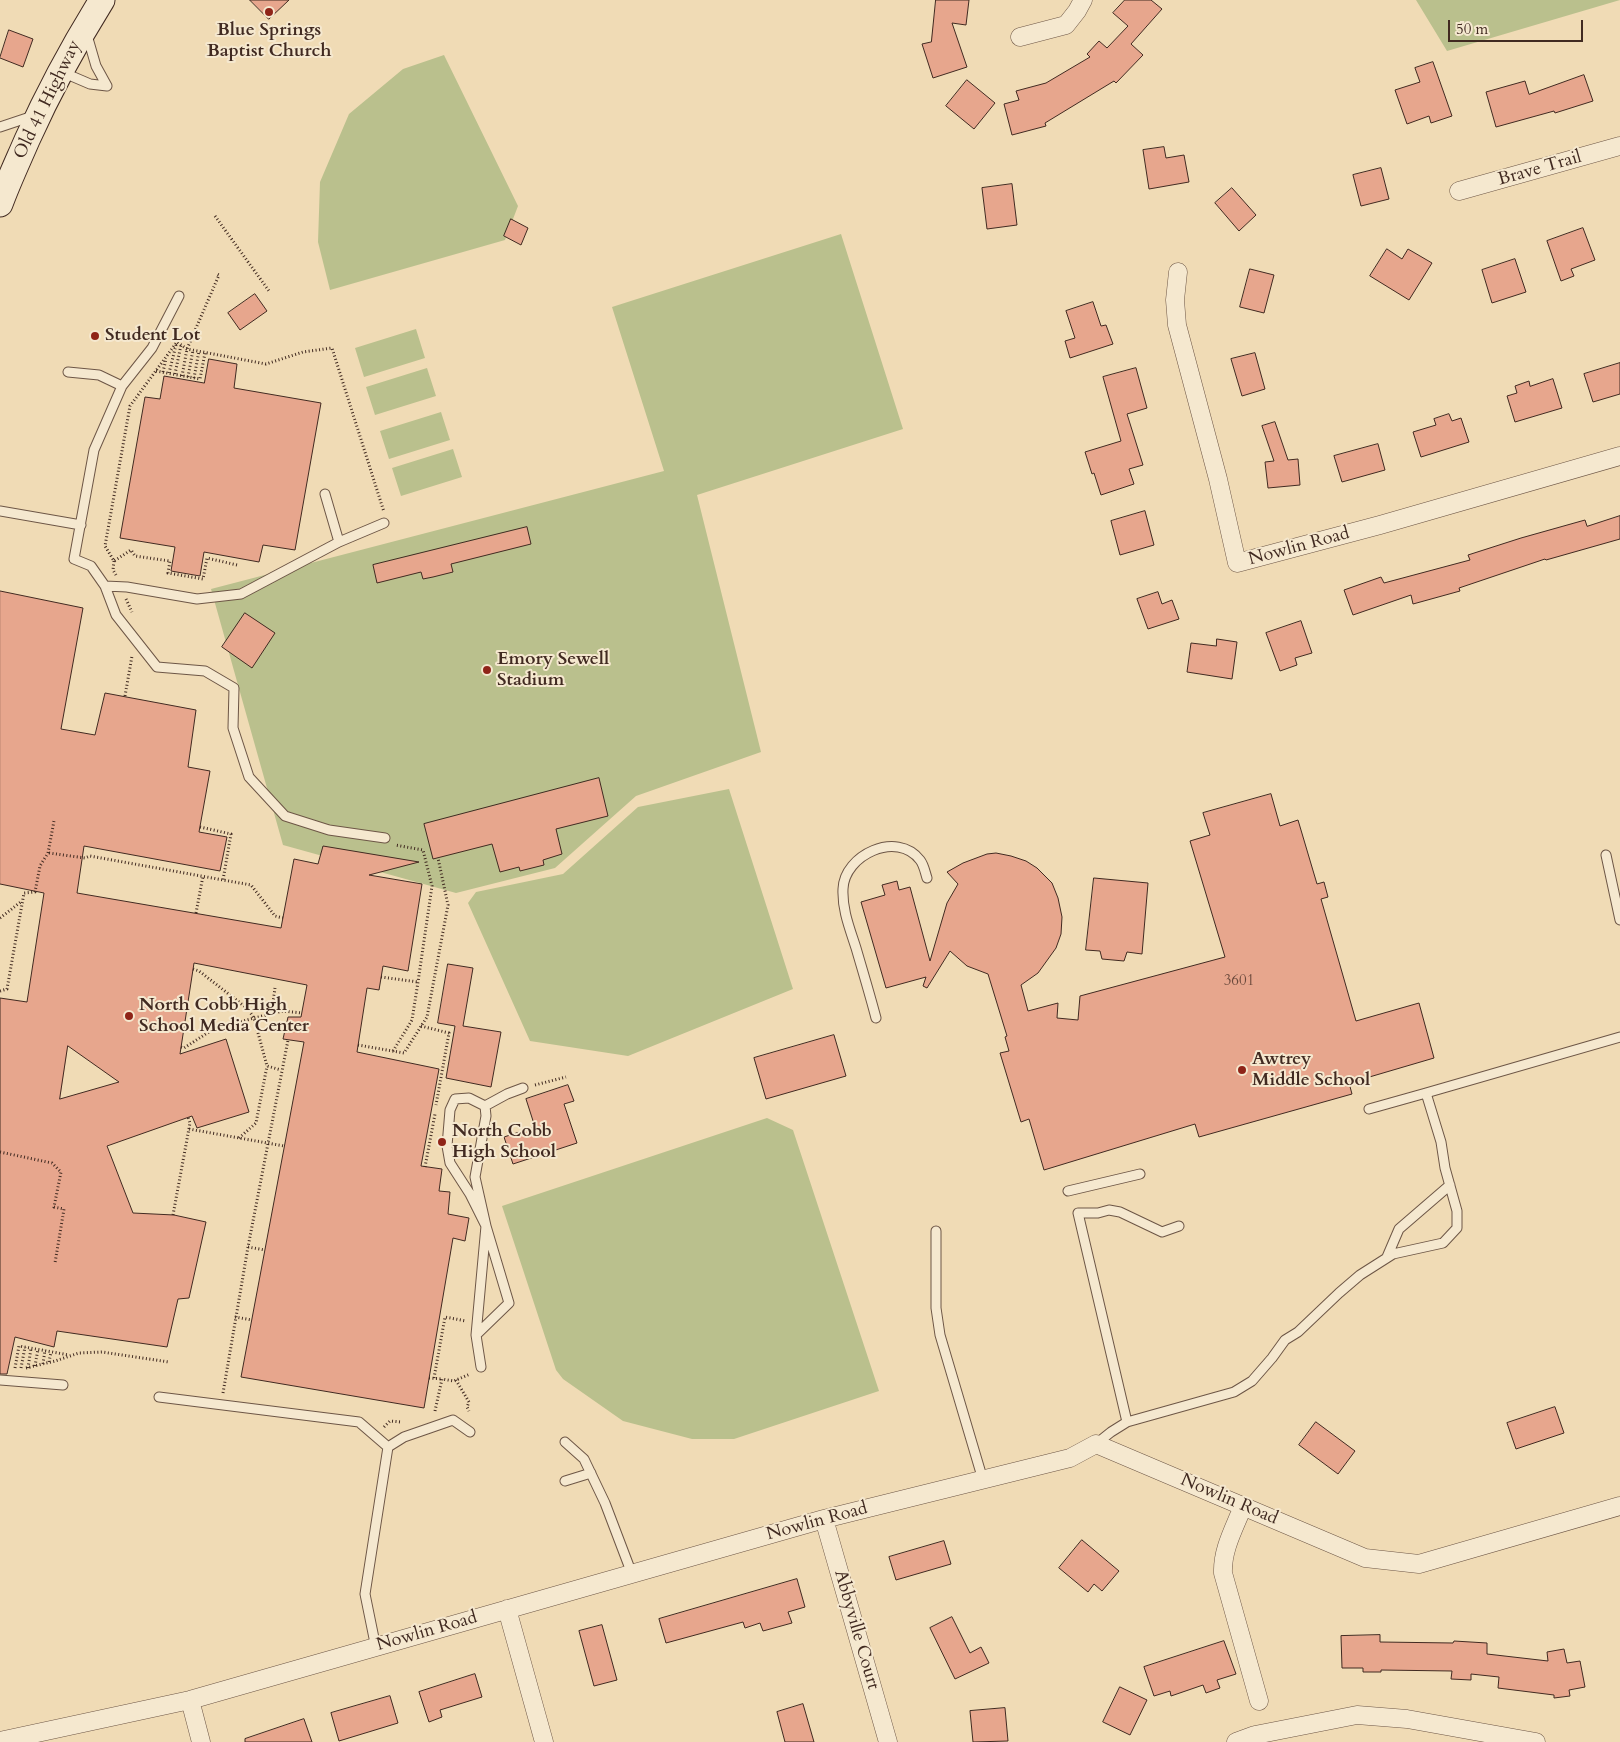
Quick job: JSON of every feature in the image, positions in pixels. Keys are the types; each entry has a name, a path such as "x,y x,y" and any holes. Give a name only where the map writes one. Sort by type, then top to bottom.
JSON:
{"main road":[{"name":"Old 41 Highway","path":"2,188 60,71 102,0"}],"street":[{"path":"1020,37 1066,25 1083,0"},
{"name":"Brave Trail","path":"1459,191 1620,146"},
{"name":"Nowlin Road","path":"1178,272 1175,300 1177,324 1218,479 1237,563 1380,525 1620,456"},
{"name":"Nowlin Road","path":"0,1741 190,1700 824,1519 1070,1458 1096,1444 1365,1558 1419,1564 1620,1506"},
{"path":"1243,1506 1222,1563 1223,1573 1259,1701"},
{"name":"Abbyville Court","path":"824,1519 888,1742"},
{"path":"507,1609 544,1742"},
{"path":"190,1700 201,1742"},
{"path":"1236,1742 1255,1735 1357,1715 1407,1719 1536,1742"}],"lane":[{"path":"60,71 90,84 107,86 94,60 86,26"},
{"path":"0,127 40,113"},
{"path":"179,296 152,348 122,386 94,450 74,559 92,566 104,586 116,615 157,667 205,671 234,688 233,728 249,777 285,816 329,830 385,838"},
{"path":"68,372 99,375 122,386"},
{"path":"325,494 339,542"},
{"path":"0,511 80,525"},
{"path":"104,586 127,587 197,599 241,594 339,542 386,522"},
{"path":"876,1018 843,902 844,880 857,860 871,850 889,847 902,849 916,856 921,861 927,878"},
{"path":"1606,855 1620,920"},
{"path":"1369,1109 1620,1037"},
{"path":"485,1106 523,1088"},
{"path":"1096,1444 1127,1422 1234,1392 1252,1380 1285,1340 1298,1332 1360,1275 1393,1254 1444,1243 1450,1237 1457,1228 1458,1219 1442,1154 1441,1142 1426,1093"},
{"path":"481,1367 476,1335 486,1226 470,1194 450,1163 446,1146 450,1110 455,1100 469,1098 485,1106"},
{"path":"476,1335 509,1303 486,1226 475,1177 486,1116 485,1106"},
{"path":"1068,1191 1140,1174"},
{"path":"1387,1258 1398,1229 1450,1185"},
{"path":"1127,1422 1078,1213 1098,1213 1109,1210 1120,1212 1162,1232 1180,1226"},
{"path":"936,1231 936,1308 940,1334 983,1480"},
{"path":"0,1380 63,1385"},
{"path":"159,1397 359,1422 388,1447"},
{"path":"376,1648 365,1594 388,1447 404,1437 453,1420 470,1432"},
{"path":"565,1442 584,1459 605,1503 632,1574"},
{"path":"565,1481 591,1473"}],"path":[{"path":"215,216 269,290"},
{"path":"182,376 187,349 219,275 217,274"},
{"path":"176,342 187,349 266,364 303,352 332,348 386,522"},
{"path":"176,342 130,406 106,546 114,561 131,550 136,556 170,561 168,573 203,579 207,558 237,565"},
{"path":"169,373 176,342"},
{"path":"175,374 181,345"},
{"path":"188,377 193,350"},
{"path":"194,378 199,351"},
{"path":"156,371 200,378 205,352"},
{"path":"163,372 167,355"},
{"path":"0,991 7,989 24,893 35,892 40,866 48,852 54,821"},
{"path":"200,827 231,834 223,880"},
{"path":"385,838 388,843 423,850 432,886 412,1020 393,1051"},
{"path":"48,852 85,858 90,856 251,885 275,916 283,918"},
{"path":"358,1045 404,1053 427,1017 448,905 438,858"},
{"path":"196,914 203,876"},
{"path":"0,918 23,901"},
{"path":"193,969 199,971 248,1009 254,1018 267,1066 256,1123 239,1138"},
{"path":"381,977 418,982"},
{"path":"275,988 273,1003 275,1013"},
{"path":"181,1047 184,1048 212,1030 254,1018 283,1011 302,1013"},
{"path":"421,1026 449,1033 425,1167"},
{"path":"221,1405 235,1317 288,1040"},
{"path":"267,1066 281,1070"},
{"path":"523,1088 566,1077"},
{"path":"173,1215 190,1123 188,1117"},
{"path":"189,1129 284,1146"},
{"path":"0,1152 52,1163 61,1172 54,1207 64,1210 55,1263"},
{"path":"248,1247 265,1250"},
{"path":"235,1317 252,1320"},
{"path":"434,1378 442,1317 478,1321"},
{"path":"15,1368 19,1346 45,1350 62,1356 102,1352 169,1362"},
{"path":"22,1368 25,1347"},
{"path":"28,1368 31,1348"},
{"path":"35,1366 38,1349"},
{"path":"43,1364 45,1350"},
{"path":"49,1362 51,1352"},
{"path":"56,1360 57,1353"},
{"path":"8,1369 28,1368 56,1360 62,1356"},
{"path":"429,1378 454,1382 481,1367"},
{"path":"427,1415 436,1411 442,1379"},
{"path":"456,1380 469,1402 467,1407 469,1411"},
{"path":"374,1436 390,1421 395,1423 408,1422"}],"green space":[{"path":"1416,0 1620,0 1447,51"},
{"path":"444,55 518,206 505,240 330,290 318,242 320,182 349,114 403,69"},
{"name":"Emory Sewell Stadium","path":"841,234 903,429 697,495 761,752 636,796 555,868 456,893 283,845 211,589 664,471 612,307"},
{"path":"416,329 425,358 364,377 355,348"},
{"path":"427,368 436,396 375,415 366,387"},
{"path":"441,412 450,440 389,459 380,431"},
{"path":"453,449 462,477 401,496 392,468"},
{"path":"729,789 793,989 628,1056 530,1041 468,903 476,892 563,874 638,807"},
{"path":"767,1118 793,1130 879,1391 734,1439 692,1439 623,1421 563,1379 556,1370 502,1206"}],"building":[{"name":"Blue Springs Baptist Church","path":"250,0 289,0 269,19"},
{"path":"936,0 969,0 966,25 952,23 967,67 933,78 922,44 931,42"},
{"path":"1125,0 1151,0 1162,9 1131,44 1143,55 1116,83 1114,81 1045,123 1046,126 1012,135 1004,104 1019,100 1016,91 1046,83 1090,57 1087,54 1099,41 1107,48 1128,26 1113,13"},
{"path":"9,30 33,39 23,67 0,58"},
{"path":"1433,62 1452,116 1431,123 1429,116 1407,124 1395,90 1420,82 1415,68"},
{"path":"1584,75 1593,101 1555,113 1554,111 1496,127 1486,92 1525,81 1529,94"},
{"path":"967,80 995,103 974,129 946,106"},
{"path":"1164,147 1166,158 1184,155 1189,182 1149,189 1143,150"},
{"path":"1381,168 1389,199 1361,206 1353,175"},
{"path":"1012,184 1017,225 987,229 982,188"},
{"path":"1232,188 1256,215 1239,231 1215,203"},
{"path":"511,219 528,228 521,245 504,236"},
{"path":"1583,228 1595,260 1571,269 1574,276 1561,281 1547,241"},
{"path":"1387,249 1402,259 1408,249 1432,263 1409,300 1370,276"},
{"path":"1515,259 1526,292 1492,303 1482,270"},
{"path":"1250,269 1274,275 1264,313 1240,307"},
{"path":"255,294 267,311 240,330 228,313"},
{"path":"1093,302 1101,326 1106,325 1113,344 1070,358 1065,341 1075,338 1066,311"},
{"path":"1255,353 1265,389 1242,396 1231,359"},
{"path":"209,359 237,364 234,388 321,403 295,550 263,545 259,562 204,552 200,576 171,571 175,547 120,538 145,397 160,399 164,376 204,383"},
{"path":"1620,363 1620,394 1593,402 1584,374"},
{"path":"1136,368 1147,408 1127,414 1143,465 1129,469 1134,484 1101,495 1085,452 1121,441 1103,377"},
{"path":"1553,379 1562,408 1515,422 1507,396 1517,393 1515,386 1529,381 1530,386"},
{"path":"1449,414 1452,421 1461,418 1469,442 1421,457 1413,432 1436,425 1434,419"},
{"path":"1275,422 1288,460 1298,459 1300,485 1268,488 1265,462 1274,461 1262,426"},
{"path":"1378,444 1385,470 1342,482 1334,456"},
{"path":"1145,511 1154,545 1120,555 1111,521"},
{"path":"1620,516 1620,539 1545,559 1459,588 1460,591 1413,604 1411,595 1353,615 1344,590 1381,577 1384,583 1470,560 1468,555 1585,520 1587,526"},
{"path":"527,527 531,544 451,564 453,572 423,579 421,572 377,583 373,565"},
{"path":"0,591 83,608 61,729 95,735 105,693 196,710 188,767 210,771 199,832 227,837 220,871 84,846 77,893 281,928 294,859 318,864 323,846 419,862 369,875 422,884 408,971 383,966 379,990 367,988 357,1052 439,1069 421,1166 442,1169 439,1191 450,1192 448,1214 469,1218 465,1241 453,1238 424,1408 241,1377 304,1042 283,1039 288,1017 301,1017 307,985 194,963 180,1054 226,1039 249,1112 197,1128 192,1116 107,1146 133,1213 174,1215 206,1222 189,1298 178,1299 167,1347 57,1331 54,1347 15,1337 7,1374 0,1374 0,998 27,1002 44,893 0,884","holes":["68,1046 119,1082 60,1099"]},
{"path":"1158,592 1162,604 1172,600 1179,619 1148,629 1137,599"},
{"path":"245,613 275,633 252,668 222,647"},
{"path":"1301,621 1312,653 1295,658 1297,665 1280,671 1266,633"},
{"path":"1217,639 1237,642 1232,679 1187,672 1191,643 1216,646"},
{"path":"599,778 608,816 556,829 562,854 543,860 544,865 520,871 519,867 500,872 492,844 433,859 424,824"},
{"name":"Awtrey Middle School","path":"1271,794 1280,826 1298,820 1317,884 1324,882 1328,897 1321,899 1356,1021 1419,1003 1434,1058 1349,1083 1352,1094 1199,1137 1195,1124 1044,1170 1029,1119 1021,1122 1000,1053 1009,1051 1005,1037 1007,1036 988,974 967,966 950,951 927,988 923,986 926,977 886,988 861,902 885,895 882,885 897,881 899,890 910,887 930,961 947,903 958,884 947,872 963,863 987,854 996,853 1026,861 1037,868 1052,883 1058,898 1062,917 1061,934 1056,948 1038,973 1021,985 1028,1011 1058,1003 1057,1018 1078,1020 1080,996 1225,957 1190,841 1210,835 1203,813"},
{"path":"1094,878 1148,883 1142,954 1127,952 1124,961 1102,959 1100,951 1086,950"},
{"path":"448,964 473,968 463,1026 501,1032 491,1087 446,1078 455,1026 438,1023"},
{"path":"834,1035 846,1076 766,1099 754,1058"},
{"path":"568,1085 574,1101 564,1104 577,1143 513,1164 504,1137 535,1127 526,1099"},
{"path":"1555,1407 1564,1433 1516,1449 1507,1423"},
{"path":"1316,1422 1355,1451 1338,1474 1299,1445"},
{"path":"1082,1540 1119,1571 1102,1591 1094,1584 1088,1592 1059,1568"},
{"path":"944,1541 951,1564 896,1580 889,1557"},
{"path":"797,1579 805,1607 788,1612 792,1623 763,1631 760,1623 745,1628 743,1622 666,1643 659,1619"},
{"path":"952,1617 970,1653 981,1647 989,1663 955,1679 930,1628"},
{"path":"602,1625 617,1680 594,1686 579,1631"},
{"path":"1380,1635 1380,1642 1453,1643 1454,1641 1487,1643 1487,1654 1548,1661 1547,1652 1564,1649 1567,1663 1580,1661 1585,1687 1569,1690 1570,1696 1554,1698 1554,1695 1498,1688 1499,1677 1471,1674 1471,1680 1451,1679 1452,1671 1381,1670 1381,1672 1363,1672 1363,1668 1342,1668 1341,1636"},
{"path":"1224,1641 1236,1674 1217,1680 1220,1688 1206,1693 1203,1685 1171,1696 1170,1691 1154,1696 1144,1667"},
{"path":"475,1674 482,1697 440,1710 442,1717 429,1722 419,1692"},
{"path":"1120,1687 1147,1700 1130,1735 1103,1722"},
{"path":"390,1696 398,1723 339,1741 331,1713"},
{"path":"803,1704 814,1742 785,1742 777,1712"},
{"path":"1005,1708 1008,1741 973,1742 970,1711"},
{"path":"304,1719 312,1742 245,1742 245,1739"}],"place":[{"name":"Blue Springs Baptist Church","path":"269,12"},
{"name":"Student Lot","path":"95,336"},
{"name":"Emory Sewell Stadium","path":"487,670"},
{"name":"North Cobb High School Media Center","path":"129,1016"},
{"name":"Awtrey Middle School","path":"1242,1070"},
{"name":"North Cobb High School","path":"442,1142"}]}
